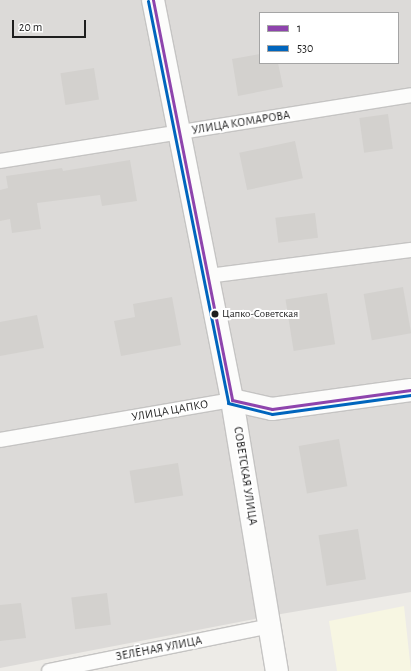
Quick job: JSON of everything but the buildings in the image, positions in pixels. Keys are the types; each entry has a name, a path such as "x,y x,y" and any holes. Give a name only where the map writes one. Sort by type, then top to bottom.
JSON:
{"street":[{"name":"СОВЕТСКАЯ УЛИЦА","path":"153,0 232,400 277,671"},
{"name":"УЛИЦА ЦАПКО","path":"232,400 272,409 411,390"}],"lane":[{"name":"УЛИЦА КОМАРОВА","path":"0,161 411,95"},
{"path":"208,276 411,250"},
{"name":"УЛИЦА ЦАПКО","path":"0,440 232,400"},
{"name":"ЗЕЛЁНАЯ УЛИЦА","path":"49,671 270,626"}],"shaded area":[{"path":"0,0 411,0 411,592 275,615 0,668"},
{"path":"404,606 411,671 337,671 329,621"}],"transit line":[{"name":"1","path":"153,0 232,400 272,409 411,390"},
{"name":"530","path":"148,1 228,403 272,414 411,395"}],"place":[{"name":"Цапко-Советская","path":"215,314"}]}
